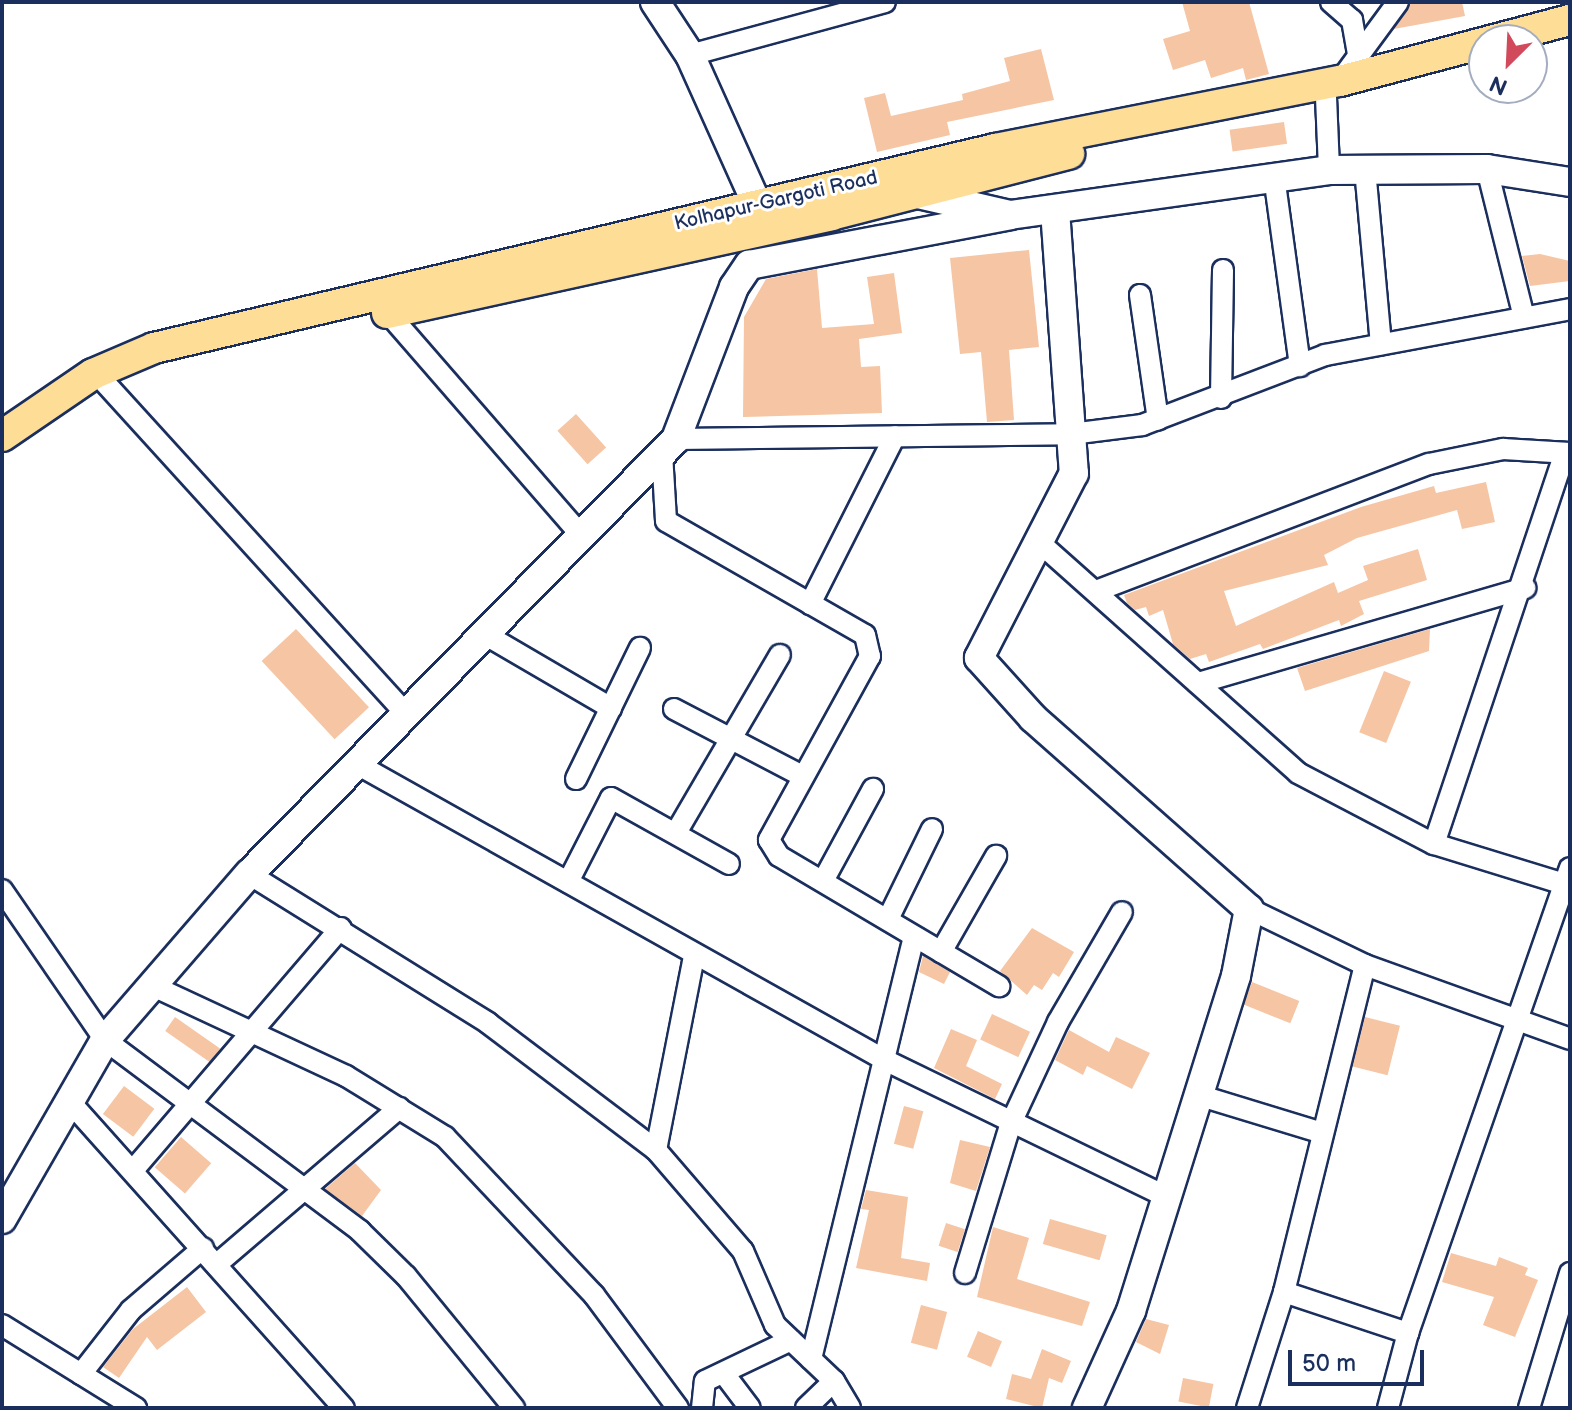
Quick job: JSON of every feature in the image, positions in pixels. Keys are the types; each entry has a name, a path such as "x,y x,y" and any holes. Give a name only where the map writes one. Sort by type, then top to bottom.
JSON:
{"main road":[{"name":"Kolhapur-Gargoti Road","path":"2,436 93,374 154,348 758,219 995,149 1328,87 1570,20"},
{"path":"1548,45 1570,40"},
{"path":"2,458 105,383 758,219 914,193 1328,87 1468,62"}],"street":[{"path":"655,2 690,55 758,219 749,265 734,287 669,446 666,521 865,635 870,656 769,840 779,856 999,986"},
{"path":"690,55 885,2"},
{"path":"1331,2 1352,20 1358,55"},
{"path":"1329,170 1328,87 1358,55 1398,2"},
{"path":"1365,169 1381,344"},
{"path":"749,265 1010,215 1329,170 1487,169 1570,182"},
{"path":"1487,169 1524,317"},
{"path":"1274,176 1300,366"},
{"path":"914,193 1010,215"},
{"path":"1055,210 1074,473 979,658 1033,718 1249,909 1365,965 1570,1039"},
{"path":"1221,398 1223,270"},
{"path":"1140,295 1158,420"},
{"path":"2,1219 105,1040 155,987 249,874 669,446 895,436 1071,434 1158,420 1300,366 1381,344 1570,309"},
{"path":"388,313 582,536"},
{"path":"105,383 407,715"},
{"path":"810,604 895,436"},
{"path":"1096,591 1429,464 1503,449 1568,453 1525,588 1434,844"},
{"path":"1039,542 1298,773 1434,844 1567,876 1408,1333 1388,1408"},
{"path":"1198,683 1525,588"},
{"path":"486,635 611,708"},
{"path":"576,779 640,648"},
{"path":"677,831 780,655"},
{"path":"674,709 802,776"},
{"path":"357,764 694,956 885,1060 1165,1196"},
{"path":"823,881 873,789"},
{"path":"568,882 611,798 677,831 729,864"},
{"path":"888,919 932,829"},
{"path":"941,952 996,856"},
{"path":"249,874 341,928 488,1023 656,1150 743,1251 775,1325 834,1381 850,1408"},
{"path":"2,890 105,1040 307,1186 406,1276 514,1408"},
{"path":"1087,1408 1131,1311 1198,1095 1249,909"},
{"path":"965,1273 1011,1123 1058,1022 1122,912"},
{"path":"135,1168 256,1031 341,928"},
{"path":"811,1359 914,937"},
{"path":"656,1150 694,956"},
{"path":"1247,1408 1284,1292 1319,1132 1365,965"},
{"path":"155,987 256,1031 399,1108 445,1137 561,1260 678,1408"},
{"path":"1198,1095 1319,1132"},
{"path":"70,1102 135,1168 344,1408"},
{"path":"81,1374 131,1310 307,1186 399,1108"},
{"path":"1529,1408 1570,1273"},
{"path":"1284,1292 1408,1333"},
{"path":"2,1325 136,1408"},
{"path":"702,1408 705,1381 725,1375 791,1340"},
{"path":"725,1375 750,1408"},
{"path":"806,1408 834,1381"}],"building":[{"path":"1182,2 1249,2 1269,74 1246,80 1243,68 1211,78 1205,60 1173,70 1163,39 1190,31"},
{"path":"1411,2 1462,2 1465,16 1394,29"},
{"path":"1041,49 1054,100 947,122 950,135 877,152 864,98 885,93 891,116 963,100 962,94 1010,81 1004,58"},
{"path":"1284,122 1287,144 1233,151 1230,130"},
{"path":"1029,250 1039,347 1009,350 1014,420 987,422 981,352 960,354 950,258"},
{"path":"1540,254 1570,261 1570,281 1530,286 1522,256"},
{"path":"817,269 822,328 874,324 867,277 894,273 902,333 859,339 861,367 880,366 882,413 743,417 744,317 766,279"},
{"path":"576,414 606,447 588,464 557,431"},
{"path":"1486,482 1495,522 1462,529 1457,510 1357,538 1324,555 1328,565 1224,591 1236,626 1334,582 1338,593 1368,580 1363,566 1418,549 1427,580 1359,601 1364,614 1341,626 1339,620 1263,649 1260,644 1209,662 1206,654 1190,659 1173,644 1163,610 1149,616 1146,607 1135,610 1124,595 1361,507 1434,486 1436,493"},
{"path":"296,629 369,707 335,739 262,661"},
{"path":"1430,629 1429,651 1305,691 1297,668"},
{"path":"1384,671 1411,682 1386,743 1359,732"},
{"path":"1032,928 1074,952 1059,977 1053,973 1042,990 1034,985 1027,995 1000,971"},
{"path":"923,956 950,972 944,984 919,972"},
{"path":"1252,982 1299,1001 1290,1023 1243,1004"},
{"path":"992,1014 1030,1032 1018,1057 980,1039"},
{"path":"175,1017 220,1049 210,1062 165,1031"},
{"path":"1365,1017 1400,1026 1388,1075 1353,1066"},
{"path":"951,1029 977,1040 966,1066 1002,1084 995,1099 934,1068"},
{"path":"1069,1030 1109,1052 1116,1037 1150,1053 1132,1089 1087,1066 1083,1075 1055,1060"},
{"path":"124,1086 154,1109 133,1137 103,1114"},
{"path":"904,1106 923,1111 913,1149 894,1144"},
{"path":"181,1137 211,1163 185,1193 155,1167"},
{"path":"960,1140 990,1147 976,1191 950,1183"},
{"path":"355,1163 381,1190 362,1216 325,1189"},
{"path":"866,1190 908,1197 901,1258 930,1263 927,1281 856,1268 869,1210 861,1209"},
{"path":"1050,1219 1107,1235 1100,1260 1043,1244"},
{"path":"946,1223 965,1229 958,1252 939,1246"},
{"path":"993,1227 1029,1238 1017,1279 1090,1302 1082,1326 977,1297"},
{"path":"1451,1253 1496,1266 1499,1257 1528,1268 1525,1275 1538,1280 1515,1337 1483,1325 1494,1297 1442,1282"},
{"path":"187,1287 206,1312 157,1350 147,1337 119,1378 103,1367 133,1329"},
{"path":"921,1305 947,1312 937,1350 911,1343"},
{"path":"1146,1319 1169,1325 1160,1354 1136,1342"},
{"path":"978,1331 1002,1341 991,1367 967,1357"},
{"path":"1042,1349 1071,1361 1062,1383 1049,1378 1042,1408 1006,1399 1012,1374 1031,1379"},
{"path":"1183,1378 1213,1384 1209,1407 1178,1402"}]}
